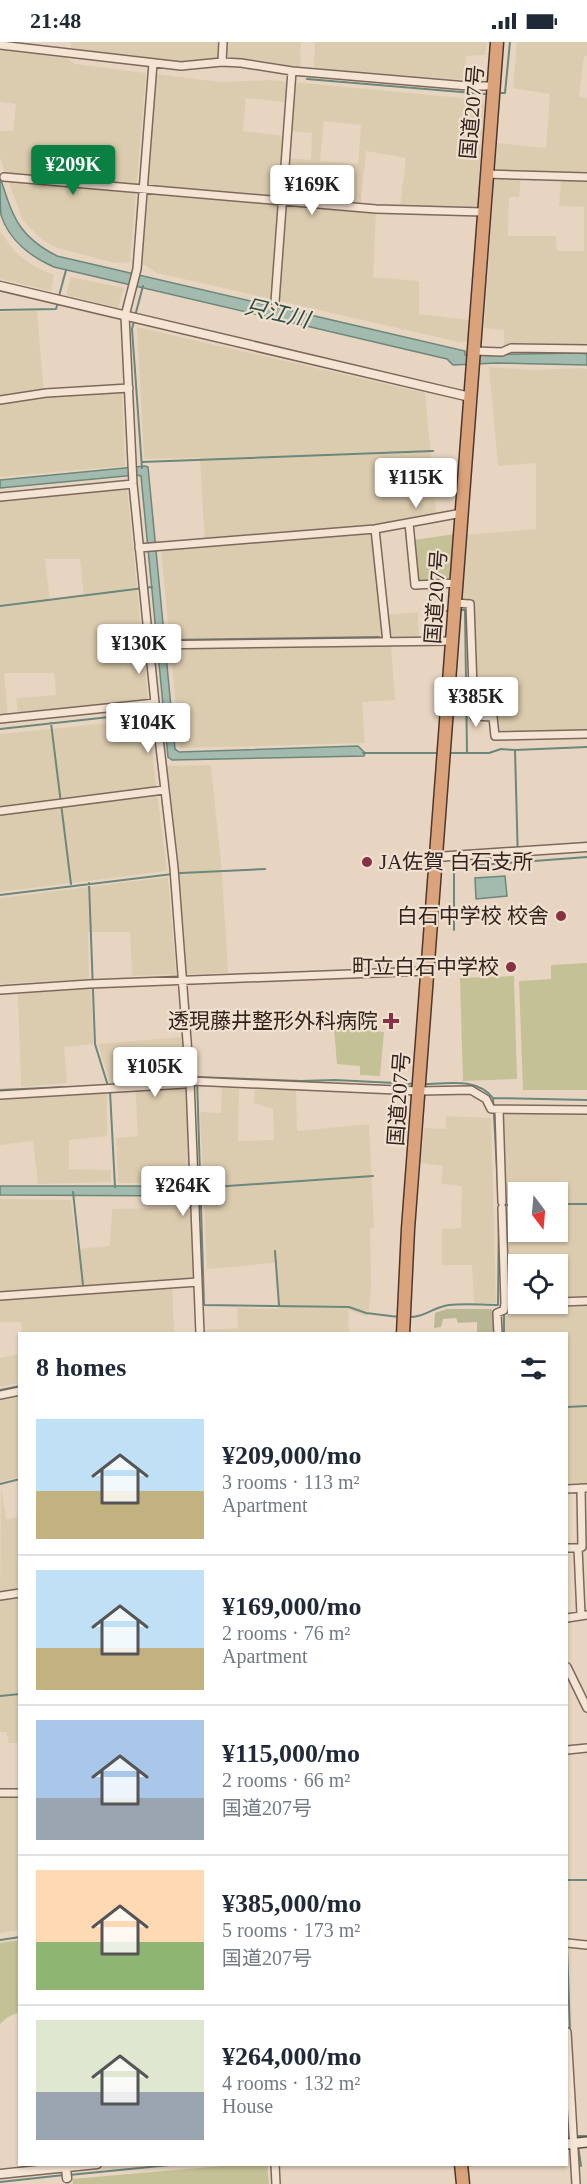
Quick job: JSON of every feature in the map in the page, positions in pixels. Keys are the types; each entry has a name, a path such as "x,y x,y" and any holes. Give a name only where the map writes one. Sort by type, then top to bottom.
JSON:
{"highway":[{"name":"国道207号","path":"404,1326 436,857 497,42"},
{"path":"461,2166 463,2184"}],"street":[{"path":"222,62 223,42"},
{"path":"0,45 34,45 181,66 222,62 292,71 468,86 493,86"},
{"path":"153,63 137,269 132,290 129,388 133,484 143,547 143,588 152,645 155,709 174,874 182,981 195,1081 194,1188 200,1332"},
{"path":"275,302 292,71"},
{"path":"486,174 587,177"},
{"path":"4,177 376,209 483,212"},
{"path":"0,286 470,397"},
{"path":"474,351 502,352 511,348 587,349"},
{"path":"0,400 46,393 129,388"},
{"path":"0,497 133,484"},
{"path":"143,547 375,529 462,513"},
{"path":"409,524 415,585 457,583"},
{"path":"375,529 387,642"},
{"path":"455,608 470,604 474,716 493,717 495,736 587,734"},
{"path":"152,645 453,641"},
{"path":"0,719 155,709"},
{"path":"0,811 164,790"},
{"path":"436,857 587,847"},
{"path":"0,990 92,984 428,971"},
{"path":"0,1095 184,1084 195,1081 420,1086 471,1090 486,1099 496,1109 505,1303 504,1310 497,1313 498,1332"},
{"path":"496,1109 587,1110"},
{"path":"0,1296 198,1282"},
{"path":"568,1302 587,1301"},
{"path":"0,1395 18,1391"},
{"path":"568,1489 584,1488 582,1547 568,1548"},
{"path":"568,1618 584,1615 578,1548"},
{"path":"0,1596 18,1593"},
{"path":"568,1668 587,1708"},
{"path":"568,1750 587,1748"},
{"path":"0,1793 18,1793"},
{"path":"568,1943 587,1945"},
{"path":"568,2043 577,2143 576,2184"},
{"path":"0,2174 67,2175 92,2166"},
{"path":"275,2166 276,2184"}],"shaded area":[{"path":"71,42 219,42 218,58 180,62 71,48"},
{"path":"226,42 301,42 300,67 225,57"},
{"path":"315,42 487,42 485,55 466,56 464,80 314,68"},
{"path":"517,42 587,42 587,56 584,56 579,96 587,98 587,346 504,345 504,330 484,328 497,143 546,148 550,94 513,88","holes":["521,178 561,179 559,206 584,207 584,251 557,251 556,236 508,236 509,197 519,197"]},
{"path":"0,50 67,58 75,64 146,73 130,262 115,263 57,248 41,239 23,221 0,158 0,131 13,131 16,104 0,102"},
{"path":"156,74 222,82 271,80 484,100 477,208 400,207 406,158 366,151 360,211 376,213 373,277 419,281 419,314 469,320 468,342 459,342 157,273 141,263","holes":["246,98 292,103 291,131 312,133 311,160 284,158 285,136 243,131","324,121 361,125 358,164 320,161"]},
{"path":"0,231 15,252 35,267 54,275 51,291 0,279"},
{"path":"71,277 124,288 118,308 66,295"},
{"path":"37,311 44,395 122,392 125,466 0,477 0,312"},
{"path":"137,327 425,393 436,513 373,526 381,615 418,612 419,643 391,643 395,700 362,702 365,743 180,748 161,550 205,545 200,458 144,459"},
{"path":"489,367 533,370 587,369 587,731 497,734 495,716 477,713 473,599 462,598 466,535 536,529 536,463 498,466"},
{"path":"127,488 148,700 18,714 16,698 56,695 54,673 4,673 8,715 0,715 0,501","holes":["45,559 80,559 84,597 50,601"]},
{"path":"455,534 452,579 419,581 414,540"},
{"path":"149,719 156,788 0,807 0,734"},
{"path":"211,765 222,873 228,973 186,974 167,766"},
{"path":"157,793 167,871 0,892 0,813"},
{"path":"168,877 176,974 132,976 130,932 88,932 89,979 0,984 0,898"},
{"path":"587,963 587,1090 523,1090 519,981 551,979 551,965"},
{"path":"514,976 517,1079 463,1081 460,978"},
{"path":"91,988 93,1044 64,1047 67,1083 21,1087 18,994"},
{"path":"334,1028 384,1032 380,1076 360,1075 360,1066 337,1064"},
{"path":"182,1037 188,1089 190,1183 118,1183 116,1138 138,1136 135,1086 111,1086 98,1044"},
{"path":"222,1085 239,1086 238,1141 274,1140 273,1109 254,1103 255,1088 296,1090 297,1131 369,1124 374,1227 370,1229 371,1287 368,1317 348,1310 349,1332 204,1332 203,1330 238,1328 237,1308 279,1309 275,1263 207,1269 200,1112 221,1113"},
{"path":"107,1092 107,1136 69,1140 69,1169 111,1170 111,1182 38,1184 33,1141 0,1145 0,1098"},
{"path":"502,1112 587,1113 587,1484 568,1486 568,1332 501,1332 500,1315 507,1309"},
{"path":"446,1116 491,1118 496,1303 474,1303 472,1265 442,1265 442,1229 461,1228 462,1186 441,1184 443,1166 421,1163 424,1128 446,1129"},
{"path":"0,1199 71,1200 77,1249 110,1246 112,1209 190,1207 194,1278 172,1280 174,1332 22,1332 21,1322 0,1322"},
{"path":"447,1309 491,1309 495,1314 495,1332 477,1332 477,1322 458,1323 456,1318 443,1319 441,1327 434,1328 435,1313"},
{"path":"18,1354 18,1383 0,1387 0,1358"},
{"path":"18,1394 18,1477 0,1482 0,1398"},
{"path":"1,1487 6,1519 18,1517 18,1590 0,1593"},
{"path":"18,1595 18,1743 9,1743 6,1732 0,1732 0,1598"},
{"path":"0,1797 18,1797 18,1930 0,1933"},
{"path":"18,1940 18,2012 0,2024 0,1943"},
{"path":"222,2166 267,2166 269,2184 73,2184 72,2179"}],"water":[{"name":"只江川","path":"0,177 13,214 25,233 44,249 57,256 465,351 465,355 580,353 587,354 587,365 497,363 453,365 447,359 54,267 29,253 9,232 1,215"},
{"path":"148,467 175,749 179,752 358,746 365,753 364,756 172,760 168,757 141,476 0,488 0,480"},
{"path":"505,876 507,896 476,899 475,878"},
{"path":"0,1186 187,1186 187,1196 0,1195"}],"waterway":[{"path":"501,93 505,93 510,42"},
{"path":"307,79 485,94"},
{"path":"59,296 66,270"},
{"path":"135,316 143,286"},
{"path":"0,310 56,309 58,302"},
{"path":"134,321 132,329 142,468"},
{"path":"142,462 433,451"},
{"path":"0,606 152,587"},
{"path":"458,610 465,610 467,753"},
{"path":"434,611 449,611"},
{"path":"163,640 379,637"},
{"path":"0,729 164,711"},
{"path":"51,723 71,884"},
{"path":"518,862 515,750 587,747"},
{"path":"447,753 489,753 501,749 515,750"},
{"path":"363,753 438,753"},
{"path":"454,930 454,867 587,857"},
{"path":"0,895 181,873 265,869"},
{"path":"89,883 95,1044 108,1086"},
{"path":"399,1317 366,1313 349,1307 204,1305 197,1077 415,1084"},
{"path":"424,1084 470,1084 486,1091 493,1098 587,1100"},
{"path":"0,1090 66,1087"},
{"path":"110,1091 115,1187"},
{"path":"407,1317 418,1316 449,1305 498,1305 499,1205 493,1098"},
{"path":"199,1188 373,1176"},
{"path":"73,1192 83,1285"},
{"path":"568,1204 587,1204"},
{"path":"501,1205 508,1205"},
{"path":"275,1251 279,1305"},
{"path":"504,1313 504,1332"},
{"path":"0,1390 18,1386"},
{"path":"568,1407 587,1406"},
{"path":"0,1484 18,1480"},
{"path":"0,1696 18,1694"},
{"path":"568,1880 587,1880"},
{"path":"0,1940 18,1937"},
{"path":"568,1975 570,2032"},
{"path":"577,2136 587,2136"},
{"path":"578,2145 581,2166"},
{"path":"69,2175 160,2166"},
{"path":"0,2182 64,2175"}],"place":[{"name":"JA佐賀 白石支所","path":"367,862"},
{"name":"白石中学校 校舎","path":"561,916"},
{"name":"町立白石中学校","path":"511,967"},
{"name":"透現藤井整形外科病院","path":"391,1021"}]}
